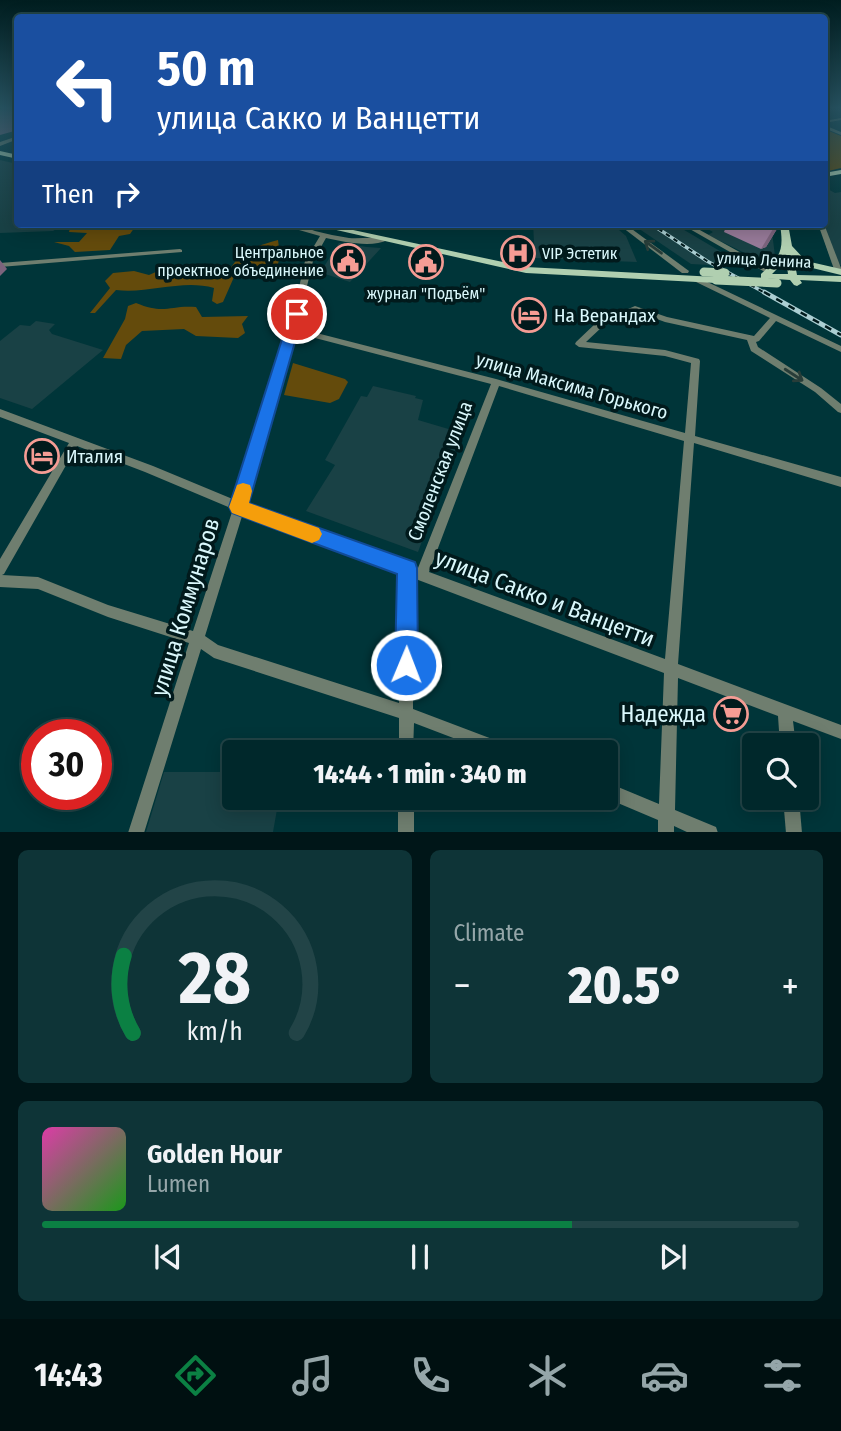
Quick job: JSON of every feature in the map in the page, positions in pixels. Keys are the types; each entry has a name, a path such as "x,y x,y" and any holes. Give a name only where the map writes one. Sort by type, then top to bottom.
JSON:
{"main road":[{"path":"332,228 526,270 701,275"},
{"name":"улица Ленина","path":"358,228 501,259 685,271 716,280 777,282 840,274"},
{"path":"785,228 795,280"},
{"path":"766,273 780,262 788,247"},
{"name":"улица Ленина","path":"788,247 796,258 813,267 840,274"},
{"name":"улица Ленина","path":"701,275 766,273 795,280 841,285"}],"street":[{"path":"302,228 324,236 365,242 385,240"},
{"path":"626,228 685,271"},
{"path":"691,228 766,273"},
{"path":"823,228 840,274"},
{"name":"улица Коммунаров","path":"136,832 239,507 312,253 324,236"},
{"path":"0,265 180,251"},
{"path":"701,275 775,317 841,349"},
{"path":"666,832 671,667 687,485 687,436 695,361 655,352 579,344 599,324 635,308 666,319 756,339 775,317"},
{"name":"улица Максима Горького","path":"292,329 496,382 841,482"},
{"path":"751,338 754,349 841,408"},
{"name":"Смоленская улица","path":"422,574 496,382"},
{"name":"улица Сакко и Ванцетти","path":"0,413 149,469 239,507 841,732"},
{"path":"0,570 75,441"},
{"name":"Смоленская улица","path":"406,740 407,568"},
{"path":"0,580 38,583 108,611 198,639 214,651 406,713 477,740"},
{"path":"785,710 787,733"},
{"path":"618,795 710,832"},
{"path":"406,810 406,832"},
{"path":"793,810 794,832"}],"shaded area":[{"path":"828,147 841,147 841,168 828,171"},
{"path":"0,160 14,163 14,228 58,228 53,231 0,233"},
{"path":"828,189 835,193 841,192 841,265 832,264 820,228 828,228"},
{"path":"70,228 134,228 130,234 119,236 110,250 75,252 69,246 54,242 79,242 87,233 69,232"},
{"path":"533,228 617,228 626,236 637,262 535,258"},
{"path":"638,228 681,228 747,267 691,264"},
{"path":"706,228 772,228 775,256 765,263 708,235 713,232"},
{"path":"278,240 279,248 296,248 295,253 280,259 271,278 264,280 252,273 250,268 238,268 223,302 217,304 212,301 214,288 202,286 116,290 95,313 90,313 110,288 105,281 113,273 134,271 149,275 158,271 206,278 229,271 244,254"},
{"name":"Центральное проектное объединение","path":"339,243 381,248 350,282 325,274 325,265"},
{"path":"136,303 161,309 196,307 202,317 248,316 242,324 245,333 238,338 196,336 184,329 142,331 126,345 121,359 103,358 125,319 128,306"},
{"path":"36,321 55,324 49,330 52,334 103,350 32,409 0,398 0,341 20,325 30,326"},
{"path":"293,363 345,379 348,382 339,399 330,403 284,395"},
{"path":"373,386 416,396 415,398 423,400 418,420 462,433 418,552 306,511 335,465 325,460 361,396 367,397"},
{"path":"164,772 222,772 222,810 277,810 273,832 146,832"}],"railway":[{"path":"657,228 707,261 767,294"},
{"path":"764,292 841,335"}],"slow traffic":[{"path":"243,491 239,507 312,534"}],"place":[{"name":"VIP Эстетик","path":"518,253"},
{"name":"Центральное проектное объединение","path":"348,261"},
{"name":"журнал \"Подъём\"","path":"426,262"},
{"name":"На Верандах","path":"529,315"},
{"name":"Италия","path":"42,456"},
{"name":"Надежда","path":"731,714"}],"route":[{"path":"297,314 239,507 407,568 406,665"}]}
